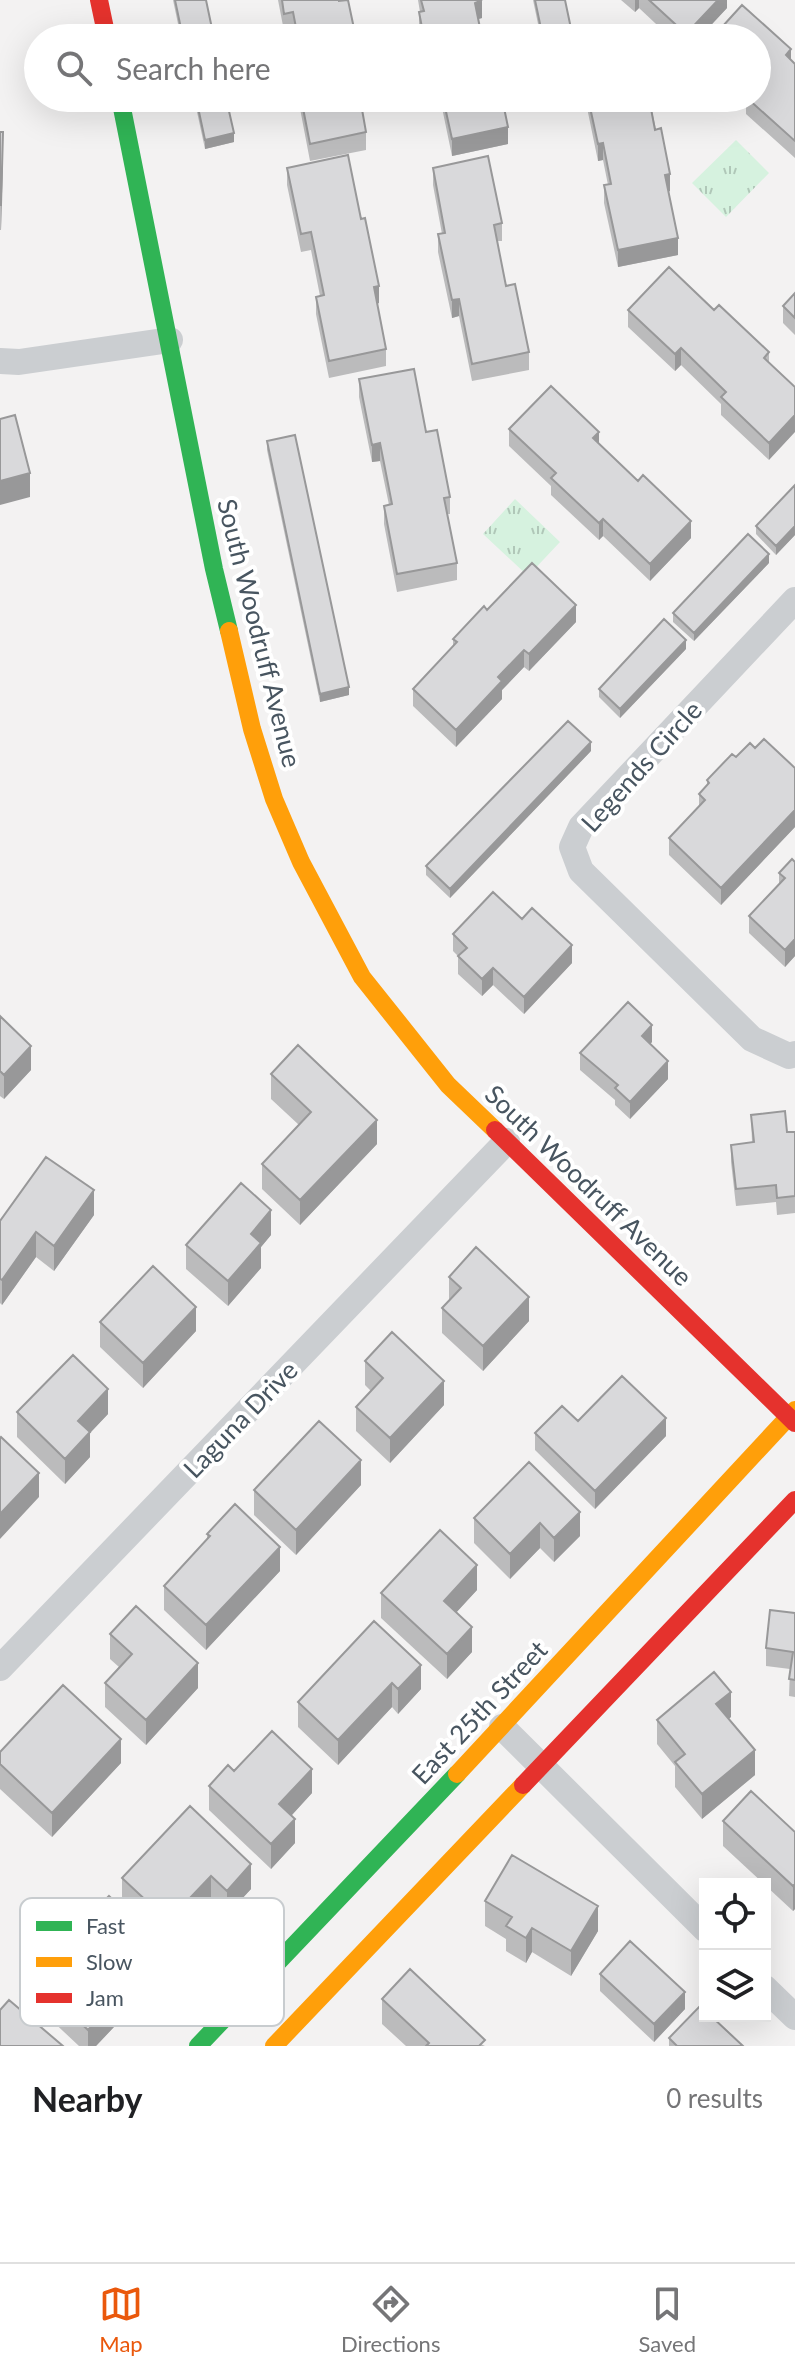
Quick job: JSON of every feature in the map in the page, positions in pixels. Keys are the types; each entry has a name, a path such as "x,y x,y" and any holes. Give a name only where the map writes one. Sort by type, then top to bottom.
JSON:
{"street":[{"path":"99,0 104,24"},
{"name":"South Woodruff Avenue","path":"123,112 214,569 252,729 274,799 301,862 362,977 448,1085 793,1417"},
{"path":"0,361 19,362 170,340"},
{"name":"Legends Circle","path":"795,600 581,827 572,847 581,871 752,1039 789,1056 795,1054"},
{"name":"Laguna Drive","path":"0,1668 507,1141"},
{"name":"East 25th Street","path":"284,1961 793,1417"},
{"path":"274,2046 795,1500"},
{"path":"502,1727 699,1923"},
{"path":"771,1994 795,2017"},
{"name":"East 25th Street","path":"209,2042 224,2026"}],"green space":[{"path":"736,140 769,173 726,217 692,183"},
{"path":"515,499 560,542 528,576 483,534"}],"building":[{"path":"175,0 206,0 211,24 180,24"},
{"path":"282,0 348,0 353,24 295,24 293,12 284,14"},
{"path":"421,0 482,0 475,3 479,24 421,24 419,12 424,11"},
{"path":"535,0 565,0 570,24 540,24"},
{"path":"649,0 718,0 695,24 675,24"},
{"path":"742,5 763,24 725,24"},
{"path":"771,31 791,49 786,55 795,64 795,141 763,112 771,112"},
{"path":"199,112 229,112 234,133 205,140"},
{"path":"304,112 362,112 366,132 310,144"},
{"path":"446,112 505,112 508,127 452,139"},
{"path":"591,112 652,112 655,130 661,128 670,174 665,175 678,238 618,250 604,185 611,184 603,143 598,144"},
{"path":"0,132 3,132 1,205 0,205"},
{"path":"348,155 379,286 374,287 386,349 329,361 316,297 324,295 311,232 301,234 287,168"},
{"path":"488,156 502,223 494,225 506,286 515,284 529,352 472,364 459,299 452,300 438,234 445,233 433,168"},
{"path":"669,267 714,310 719,305 769,352 764,358 795,387 795,415 769,443 721,397 726,392 681,348 675,354 628,310"},
{"path":"795,293 795,318 783,306"},
{"path":"414,369 426,432 437,430 450,497 444,498 457,563 397,574 384,506 392,504 380,443 372,445 359,379"},
{"path":"551,386 599,432 593,438 638,481 643,475 691,521 650,564 603,519 599,523 551,478 556,473 509,429"},
{"path":"15,415 30,473 0,481 0,419"},
{"path":"295,435 349,687 320,694 267,441"},
{"path":"795,485 795,526 776,546 756,526"},
{"path":"748,534 769,554 694,633 673,613"},
{"path":"532,563 576,605 529,654 524,650 498,677 502,681 456,730 413,689 457,642 453,639 484,606 487,610"},
{"path":"664,619 686,640 620,709 599,689"},
{"path":"568,721 591,742 450,889 426,866"},
{"path":"764,739 795,768 795,810 721,888 669,838 705,800 699,794 709,783 707,780 732,754 736,757 750,743 755,748"},
{"path":"792,859 795,862 795,939 785,950 749,916 785,878 779,873"},
{"path":"493,892 522,919 532,908 572,945 524,997 493,968 482,979 458,956 467,948 453,934"},
{"path":"628,1002 652,1025 642,1036 668,1061 630,1102 615,1088 618,1085 580,1053"},
{"path":"0,1016 31,1046 4,1075 0,1071"},
{"path":"298,1045 377,1120 300,1200 262,1164 311,1112 271,1074"},
{"path":"785,1111 787,1132 795,1132 795,1196 777,1198 776,1185 736,1189 731,1145 754,1142 751,1115"},
{"path":"46,1157 94,1190 54,1246 36,1232 2,1280 0,1221"},
{"path":"241,1183 271,1210 251,1234 261,1243 228,1281 186,1245"},
{"path":"476,1247 529,1297 483,1346 442,1308 461,1288 449,1277"},
{"path":"153,1266 196,1307 143,1363 100,1322"},
{"path":"392,1332 444,1381 390,1438 356,1407 383,1378 365,1361"},
{"path":"73,1355 108,1389 78,1421 90,1432 65,1459 17,1412"},
{"path":"622,1376 666,1418 595,1491 535,1433 562,1406 578,1421"},
{"path":"319,1421 361,1460 296,1530 254,1490"},
{"path":"0,1438 39,1473 0,1514"},
{"path":"529,1462 580,1512 554,1538 540,1523 510,1554 474,1518"},
{"path":"235,1504 280,1547 206,1625 164,1586"},
{"path":"440,1530 477,1565 444,1601 472,1627 447,1654 381,1593"},
{"path":"136,1606 198,1663 146,1720 105,1683 132,1654 110,1634"},
{"path":"770,1610 795,1613 795,1680 789,1679 793,1652 766,1648"},
{"path":"374,1621 421,1665 398,1689 392,1683 338,1740 298,1702"},
{"path":"714,1672 731,1692 716,1704 755,1750 702,1794 675,1762 685,1754 657,1720"},
{"path":"63,1685 121,1739 52,1813 0,1764 0,1752"},
{"path":"272,1731 312,1769 279,1804 295,1819 271,1844 209,1786 228,1765 234,1771"},
{"path":"751,1791 795,1832 793,1886 723,1821"},
{"path":"190,1806 251,1864 227,1891 211,1876 190,1898 143,1898 122,1878"},
{"path":"512,1855 598,1906 571,1951 532,1928 526,1938 506,1926 512,1917 485,1901"},
{"path":"630,1941 685,1992 654,2024 600,1974"},
{"path":"410,1969 485,2040 479,2046 426,2046 429,2043 382,1999"},
{"path":"9,2000 20,2009 20,2026 40,2026 63,2046 0,2046 0,2010"},
{"path":"699,2007 699,2022 717,2022 743,2046 677,2046 669,2038"}],"traffic: fast":[{"path":"123,112 229,631"},
{"path":"284,1956 457,1774"},
{"path":"198,2046 217,2026"}],"traffic: slow":[{"path":"229,631 252,729 274,799 301,862 362,977 448,1085 495,1130"},
{"path":"457,1774 795,1410"},
{"path":"274,2046 523,1785"}],"traffic: jam":[{"path":"99,0 104,24"},
{"path":"495,1130 795,1423"},
{"path":"523,1785 795,1500"}]}
